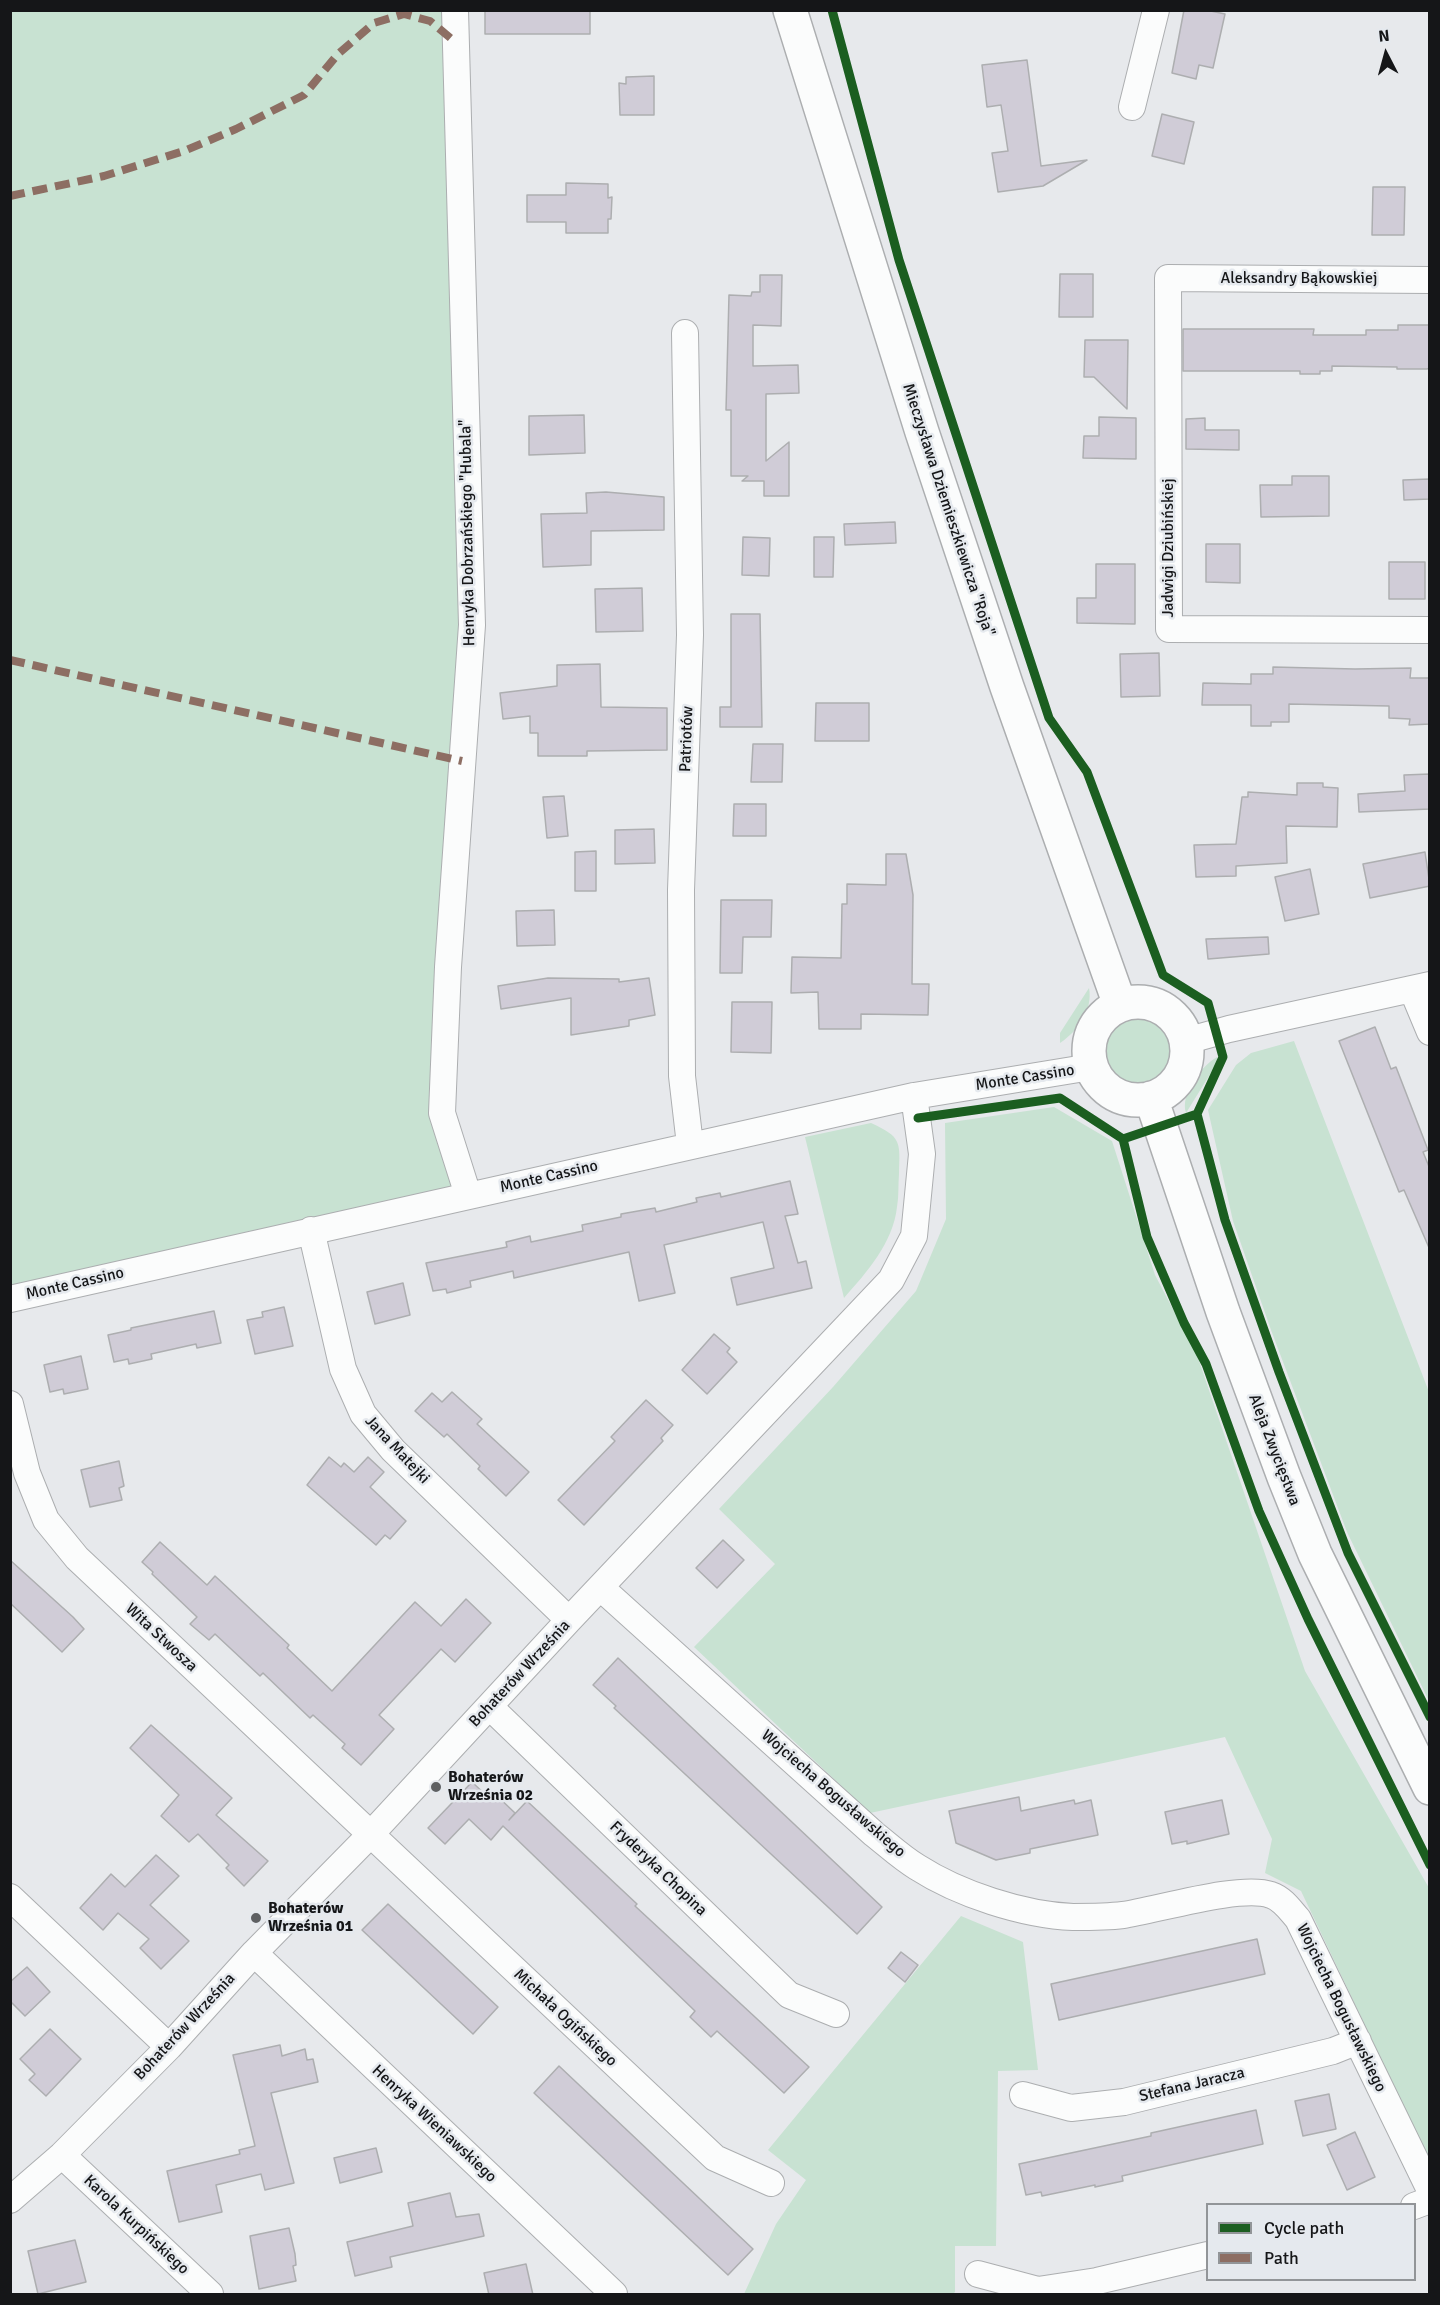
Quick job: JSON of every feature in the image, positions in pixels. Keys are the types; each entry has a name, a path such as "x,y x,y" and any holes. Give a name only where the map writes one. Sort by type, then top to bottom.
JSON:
{"main road":[{"name":"Mieczysława Dziemieszkiewicza \"Roja\"","path":"790,10 929,454 1007,687 1120,1005"},
{"path":"1133,1002 1146,1003 1165,1010 1177,1021 1186,1041 1187,1056 1183,1070 1175,1082 1151,1098 1136,1099 1120,1096 1107,1088 1091,1067 1089,1048 1094,1029 1105,1015 1120,1005 1133,1002"},
{"name":"Aleja Zwycięstwa","path":"1151,1098 1223,1312 1315,1554 1430,1788"}],"street":[{"name":"Henryka Dobrzańskiego \"Hubala\"","path":"455,10 472,625 448,967 442,1113 468,1195"},
{"path":"1132,108 1156,10"},
{"name":"Aleksandry Bąkowskiej","path":"1168,278 1430,280"},
{"name":"Jadwigi Dziubińskiej","path":"1168,278 1169,629 1430,630"},
{"name":"Patriotów","path":"685,333 690,635 681,890 682,1076 690,1145"},
{"path":"1186,1041 1229,1029 1421,987 1430,1032"},
{"name":"Monte Cassino","path":"10,1299 914,1096 1091,1067"},
{"name":"Bohaterów Września","path":"10,2200 62,2155 169,2047 254,1953 370,1835 569,1620 891,1280 914,1236 922,1154 914,1096"},
{"name":"Jana Matejki","path":"311,1230 343,1369 363,1414 393,1450 569,1620"},
{"name":"Wita Stwosza","path":"10,1404 27,1473 46,1520 77,1558 370,1835"},
{"name":"Wojciecha Bogusławskiego","path":"601,1588 874,1834 918,1868 971,1894 1027,1910 1072,1917 1121,1915 1251,1892 1271,1894 1285,1904 1298,1919 1430,2190"},
{"name":"Fryderyka Chopina","path":"490,1707 789,1995 836,2014"},
{"name":"Michała Ogińskiego","path":"370,1835 714,2158 771,2183"},
{"path":"10,1897 169,2047"},
{"name":"Henryka Wieniawskiego","path":"254,1953 614,2295"},
{"name":"Stefana Jaracza","path":"1023,2095 1071,2108 1124,2102 1333,2051 1358,2041"},
{"name":"Karola Kurpińskiego","path":"62,2155 210,2295"},
{"path":"978,2274 1038,2290 1097,2281 1206,2255"}],"green space":[{"path":"10,11 455,11 472,625 442,1113 468,1195 10,1299"},
{"path":"1089,988 1089,1004 1083,1019 1060,1043 1060,1033"},
{"path":"1132,1019 1144,1019 1161,1028 1168,1039 1170,1051 1168,1063 1161,1074 1144,1083 1132,1083 1120,1078 1111,1069 1106,1057 1106,1045 1111,1033 1120,1024"},
{"path":"1294,1041 1429,1392 1429,1701 1347,1532 1271,1330 1233,1221 1208,1110 1236,1065 1251,1053"},
{"path":"1217,1057 1217,1063 1186,1113 1186,1098 1193,1081"},
{"path":"1054,1107 1112,1141 1155,1275 1197,1355 1305,1671 1429,1888 1429,2160 1301,1891 1265,1873 1272,1839 1225,1737 870,1813 694,1647 775,1564 719,1509 833,1387 916,1291 946,1219 945,1123"},
{"path":"871,1123 889,1132 899,1147 895,1220 878,1256 844,1298 805,1137"},
{"path":"961,1916 1023,1942 1038,2070 998,2071 996,2246 955,2246 955,2292 953,2294 744,2294 776,2224 806,2180 768,2150"}],"building":[{"path":"485,10 590,10 590,34 485,34"},
{"path":"1184,10 1206,10 1225,14 1213,68 1199,65 1196,79 1172,73"},
{"path":"1027,60 1041,166 1087,160 1043,186 998,192 992,153 1008,151 1001,105 987,107 982,65"},
{"path":"654,76 654,115 620,115 619,83 626,84 626,77"},
{"path":"1162,114 1194,122 1184,164 1152,156"},
{"path":"566,183 608,184 608,198 612,197 608,233 566,233 566,222 527,222 527,195 566,195"},
{"path":"1373,187 1405,187 1404,235 1372,235"},
{"path":"1060,274 1093,274 1093,317 1059,317"},
{"path":"760,275 782,275 781,326 753,325 753,366 798,365 799,393 766,394 766,461 789,442 789,496 764,496 764,481 742,481 748,476 731,476 731,410 726,410 729,295 751,296 752,292 760,292"},
{"path":"1398,325 1430,325 1430,368 1332,366 1332,371 1320,371 1320,374 1300,374 1300,371 1183,371 1183,329 1314,329 1313,335 1366,335 1366,330 1398,330"},
{"path":"1085,340 1128,340 1127,409 1094,377 1084,377"},
{"path":"584,415 585,453 529,455 529,416"},
{"path":"1099,417 1136,418 1136,459 1083,458 1084,436 1099,436"},
{"path":"1205,418 1205,430 1239,430 1239,450 1186,449 1186,419"},
{"path":"1292,476 1329,476 1329,516 1261,517 1260,485 1292,485"},
{"path":"1430,479 1430,499 1404,500 1403,480"},
{"path":"606,492 664,497 664,530 591,531 591,565 543,567 541,514 587,513 586,493"},
{"path":"895,522 896,543 845,545 844,524"},
{"path":"743,537 770,538 769,576 742,575"},
{"path":"814,537 834,537 833,577 814,577"},
{"path":"1206,544 1240,544 1240,583 1206,582"},
{"path":"1389,562 1425,562 1425,599 1389,599"},
{"path":"1096,564 1135,564 1135,624 1077,623 1077,598 1096,598"},
{"path":"642,588 643,631 596,632 595,589"},
{"path":"731,614 760,614 762,727 720,727 720,707 731,707"},
{"path":"1159,653 1160,696 1121,697 1120,654"},
{"path":"600,664 601,707 667,708 667,750 587,751 587,756 538,756 538,733 530,733 530,716 503,719 500,693 557,686 557,665"},
{"path":"1273,667 1411,668 1410,678 1430,678 1430,724 1409,725 1410,719 1389,718 1389,706 1289,704 1289,722 1271,722 1271,726 1251,726 1251,705 1202,705 1203,683 1251,684 1251,674 1273,674"},
{"path":"816,703 869,703 869,741 815,741"},
{"path":"753,744 783,744 782,782 751,782"},
{"path":"1430,774 1430,809 1359,812 1358,794 1405,791 1404,775"},
{"path":"1297,783 1323,783 1323,787 1338,788 1337,827 1286,826 1287,863 1236,866 1236,876 1196,877 1194,845 1236,844 1242,797 1248,797 1248,792 1297,795"},
{"path":"564,796 568,836 547,838 543,797"},
{"path":"734,804 766,804 766,836 733,836"},
{"path":"654,829 655,863 615,864 615,830"},
{"path":"596,851 596,891 575,891 575,852"},
{"path":"1425,852 1430,886 1370,898 1363,864"},
{"path":"886,854 906,854 913,895 912,984 929,984 928,1015 861,1014 861,1029 819,1029 818,992 791,993 792,957 841,958 842,904 847,904 847,884 886,885"},
{"path":"1310,869 1319,914 1285,921 1275,877"},
{"path":"721,900 772,900 771,937 743,937 742,973 720,973"},
{"path":"554,910 555,945 517,946 516,911"},
{"path":"1268,937 1269,954 1208,959 1206,939"},
{"path":"548,978 619,979 619,982 649,978 655,1015 629,1020 629,1026 571,1035 571,998 501,1009 498,986"},
{"path":"732,1002 772,1002 771,1053 731,1052"},
{"path":"1375,1027 1391,1069 1396,1067 1428,1150 1423,1152 1430,1169 1430,1250 1404,1190 1399,1192 1339,1041"},
{"path":"790,1181 798,1214 785,1216 798,1263 806,1261 812,1288 737,1305 731,1278 774,1268 763,1222 664,1245 675,1293 639,1301 629,1252 514,1278 513,1271 470,1281 471,1287 447,1293 446,1289 433,1291 426,1263 507,1247 506,1242 530,1236 531,1242 583,1231 582,1225 621,1217 621,1214 655,1208 656,1212 697,1202 696,1198 720,1193 721,1197"},
{"path":"403,1283 410,1315 375,1324 367,1292"},
{"path":"284,1307 293,1346 255,1354 247,1320 263,1317 262,1312"},
{"path":"214,1311 221,1343 197,1348 196,1344 151,1354 152,1359 129,1364 128,1359 114,1362 108,1335"},
{"path":"714,1334 730,1348 727,1352 737,1362 707,1394 682,1370"},
{"path":"81,1356 88,1389 64,1394 63,1389 50,1392 44,1365"},
{"path":"452,1392 482,1419 477,1424 529,1472 506,1496 478,1469 480,1466 447,1434 444,1437 415,1411 432,1393 442,1402"},
{"path":"646,1400 673,1425 661,1438 663,1441 584,1525 558,1500 615,1441 611,1437"},
{"path":"329,1457 341,1467 344,1463 354,1472 368,1457 384,1472 370,1487 406,1521 390,1539 385,1535 376,1545 307,1485"},
{"path":"119,1461 124,1486 119,1488 122,1500 90,1507 81,1470"},
{"path":"723,1540 744,1560 717,1588 696,1568"},
{"path":"160,1542 207,1585 215,1576 289,1645 287,1648 332,1691 415,1602 441,1626 466,1599 491,1623 455,1662 441,1649 379,1715 394,1729 361,1765 342,1748 345,1744 313,1715 310,1718 263,1673 260,1676 215,1634 209,1640 190,1624 197,1617 142,1562"},
{"path":"10,1560 84,1629 62,1652 10,1603"},
{"path":"618,1658 882,1907 857,1934 614,1708 616,1706 593,1685"},
{"path":"151,1725 232,1798 216,1815 268,1861 244,1886 226,1868 229,1865 198,1834 189,1842 161,1816 179,1795 130,1748"},
{"path":"472,1782 488,1797 493,1792 515,1813 509,1820 527,1801 637,1904 635,1906 809,2067 784,2093 717,2031 711,2037 690,2017 695,2011 503,1826 491,1840 469,1819 445,1844 428,1828"},
{"path":"1019,1797 1021,1811 1074,1800 1075,1804 1091,1800 1098,1835 1030,1849 1030,1853 996,1860 956,1843 949,1811"},
{"path":"1222,1800 1229,1834 1187,1844 1187,1841 1172,1844 1165,1812"},
{"path":"156,1855 179,1876 150,1905 189,1941 161,1969 140,1948 149,1939 118,1913 103,1930 80,1908 111,1874 125,1887"},
{"path":"388,1904 498,2007 473,2034 362,1930"},
{"path":"1257,1939 1265,1974 1059,2020 1051,1984"},
{"path":"901,1952 918,1965 905,1982 888,1968"},
{"path":"27,1967 50,1992 25,2016 10,2001 10,1982"},
{"path":"50,2029 81,2059 46,2096 29,2080 35,2074 20,2059"},
{"path":"280,2045 282,2056 305,2049 307,2060 313,2059 318,2082 271,2093 294,2183 265,2190 261,2174 216,2185 222,2212 179,2222 167,2171 240,2154 239,2150 255,2146 233,2055"},
{"path":"559,2066 753,2249 728,2275 534,2093"},
{"path":"1329,2094 1336,2129 1303,2136 1295,2101"},
{"path":"1256,2110 1263,2144 1122,2176 1123,2181 1042,2196 1041,2192 1026,2195 1019,2164 1151,2136 1151,2133"},
{"path":"1355,2132 1375,2177 1347,2190 1327,2145"},
{"path":"376,2148 382,2172 340,2183 334,2158"},
{"path":"450,2193 456,2217 479,2214 484,2236 390,2257 392,2267 355,2276 347,2242 413,2226 408,2203"},
{"path":"289,2228 295,2254 296,2265 293,2266 296,2281 259,2289 250,2236"},
{"path":"75,2240 86,2282 38,2294 28,2251"},
{"path":"526,2264 533,2295 489,2295 484,2273"}],"marked path":[{"path":"10,196 104,176 184,151 236,129 304,95 338,54 374,23 404,14 430,21 454,41"},
{"path":"10,660 462,761"}],"cycle path":[{"path":"832,10 899,260 1049,718 1087,772 1163,975 1208,1003 1223,1057 1197,1114 1123,1139"},
{"path":"918,1118 1060,1098 1123,1139 1147,1237 1184,1323 1206,1364 1259,1511 1308,1619 1430,1865"},
{"path":"1197,1114 1225,1220 1279,1372 1348,1553 1430,1717"}],"place":[{"name":"Bohaterów Września 02","path":"436,1787"},
{"name":"Bohaterów Września 01","path":"256,1918"}]}
